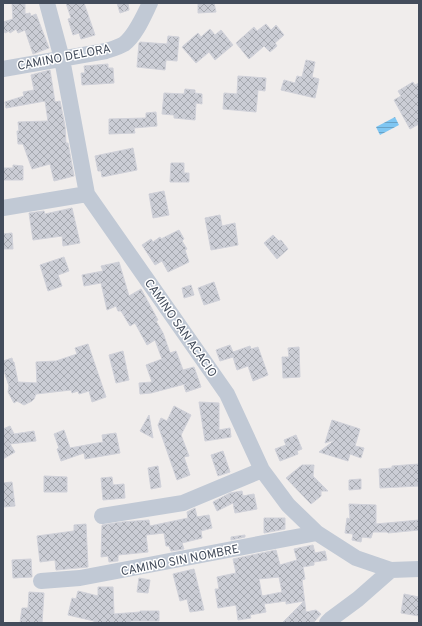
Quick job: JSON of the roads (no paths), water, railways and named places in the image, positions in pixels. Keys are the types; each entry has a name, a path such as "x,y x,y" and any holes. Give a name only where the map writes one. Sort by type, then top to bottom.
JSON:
{"street":[{"name":"CAMINO SAN ACACIO","path":"47,3 62,59 87,194 227,394 262,470 288,504 317,533 356,558 391,570 419,569"},
{"name":"CAMINO DELORA","path":"3,69 117,48 125,43 135,31 150,3"},
{"path":"3,208 87,194"},
{"path":"102,516 183,503 262,470"},
{"name":"CAMINO SIN NOMBRE","path":"41,581 80,578 317,533"},
{"path":"327,623 358,599 391,570"}],"water":[{"path":"395,117 399,125 380,135 376,127"}]}
